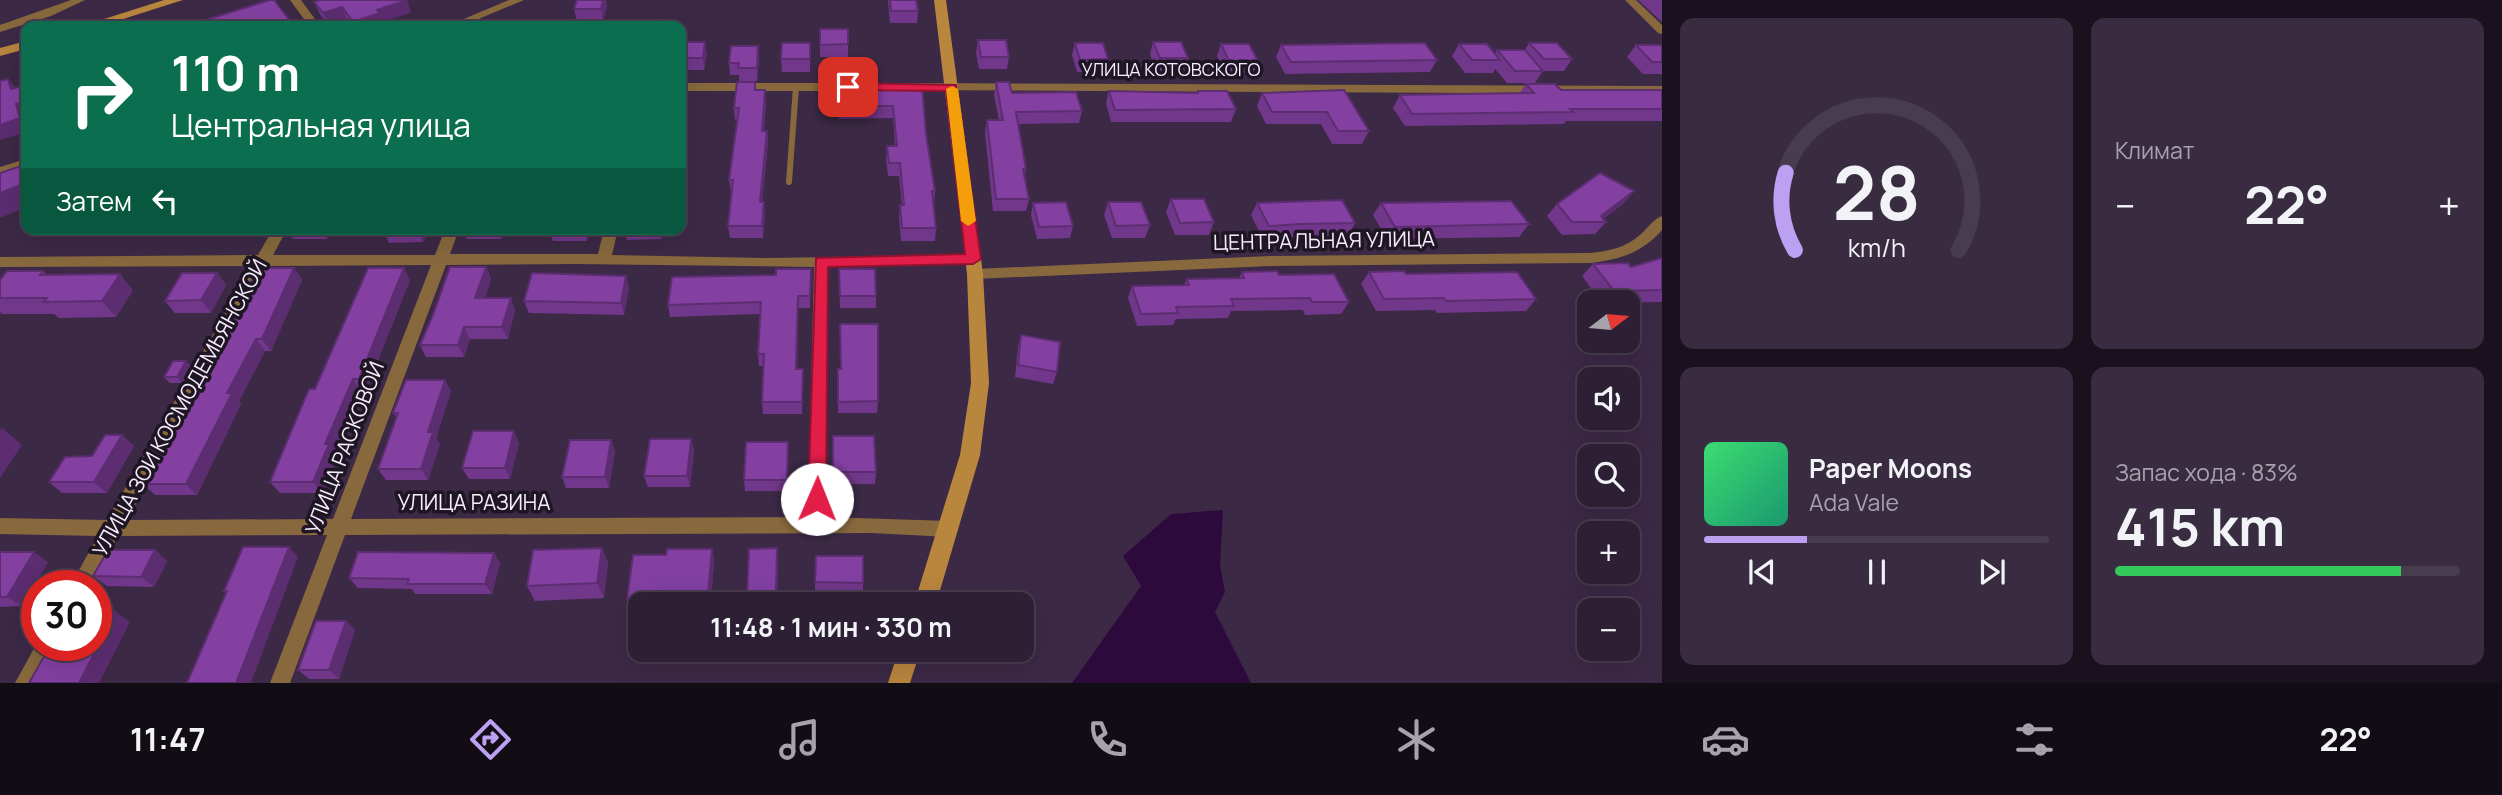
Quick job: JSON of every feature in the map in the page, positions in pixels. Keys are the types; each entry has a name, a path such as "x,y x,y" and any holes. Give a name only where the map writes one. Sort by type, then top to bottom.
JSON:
{"street":[{"path":"29,21 80,0"},
{"path":"105,21 177,0"},
{"path":"295,0 311,21"},
{"path":"466,21 519,0"},
{"path":"929,592 970,455 977,420 980,356 974,266 940,0"},
{"path":"1630,0 1662,31"},
{"path":"0,29 21,23"},
{"path":"0,52 21,46"},
{"name":"УЛИЦА КОТОВСКОГО","path":"686,87 1662,90"},
{"path":"0,172 21,165"},
{"name":"ЦЕНТРАЛЬНАЯ УЛИЦА","path":"0,262 604,259 974,266 1589,258 1632,250 1642,245 1662,221"},
{"name":"УЛИЦА ЗОИ КОСМОДЕМЬЯНСКОЙ","path":"89,570 277,235"},
{"name":"УЛИЦА РАСКОВОЙ","path":"280,683 450,235"},
{"path":"604,259 610,235"},
{"path":"817,525 821,262"},
{"name":"УЛИЦА РАЗИНА","path":"0,526 112,528 817,525 948,529"},
{"path":"25,683 37,661"},
{"path":"899,683 906,662"}],"lane":[{"path":"789,182 796,87"}],"shaded area":[{"path":"1223,510 1220,565 1225,592 1215,612 1251,683 1072,683 1141,586 1123,556 1171,514"}],"building":[{"path":"274,0 290,21 202,21"},
{"path":"407,0 377,10 380,13 356,21 352,21 342,7 323,13 314,2"},
{"path":"577,0 603,0 601,9 574,9"},
{"path":"890,0 916,0 918,11 891,11"},
{"path":"820,29 848,29 848,44 820,45"},
{"path":"978,40 1006,40 1009,57 981,57"},
{"path":"686,42 705,42 703,58 686,58"},
{"path":"1153,42 1181,42 1188,58 1160,58"},
{"path":"782,43 810,43 810,59 781,59"},
{"path":"1075,43 1103,43 1108,59 1080,60"},
{"path":"1425,43 1437,60 1291,62 1281,45"},
{"path":"1529,43 1557,43 1572,59 1544,59"},
{"path":"1221,44 1249,44 1258,61 1229,61"},
{"path":"1459,44 1487,44 1500,60 1472,60"},
{"path":"1636,45 1662,45 1662,62 1652,62"},
{"path":"731,46 758,46 757,68 738,68 739,63 729,63"},
{"path":"1497,50 1525,50 1543,71 1515,71"},
{"path":"8,79 11,89 21,86 21,102 16,104 20,118 0,125 0,81"},
{"path":"737,82 755,82 755,90 765,90 762,131 767,131 760,202 764,202 762,226 728,226 733,180 729,180 739,108 734,108"},
{"path":"996,82 1009,82 1012,93 1076,92 1082,111 1016,112 1029,199 996,199 987,120 1003,120"},
{"path":"1526,84 1555,84 1561,90 1662,90 1662,109 1412,114 1400,95 1534,93"},
{"path":"922,85 935,191 932,191 936,228 902,228 900,205 904,205 900,163 889,163 887,146 897,146 893,106 839,106 839,88"},
{"path":"1344,90 1369,131 1338,131 1327,112 1272,112 1262,93"},
{"path":"1109,91 1227,91 1236,109 1115,110"},
{"path":"21,166 21,185 0,193 0,173"},
{"path":"1600,173 1634,191 1601,216 1606,222 1572,222 1557,204"},
{"path":"1171,199 1204,199 1214,222 1180,223"},
{"path":"1342,200 1355,223 1269,226 1257,203"},
{"path":"1511,201 1529,224 1395,227 1381,203"},
{"path":"1066,202 1073,226 1039,227 1033,203"},
{"path":"1108,202 1141,202 1150,225 1116,226"},
{"path":"1662,258 1662,290 1613,290 1593,264 1628,263 1631,267"},
{"path":"450,267 486,267 475,298 511,298 502,327 464,327 458,345 420,345 433,315"},
{"path":"259,268 294,268 262,339 256,339 227,393 232,393 186,484 143,484 197,383 193,383 200,371 196,371 205,355 217,351 248,295 244,295"},
{"path":"368,268 404,268 359,379 353,379 325,444 329,444 313,482 270,482 309,389 315,389"},
{"path":"776,269 811,269 810,296 798,296 796,369 803,369 802,402 762,402 764,354 758,354 761,302 668,305 672,277 776,275"},
{"path":"839,269 875,269 876,296 840,296"},
{"path":"7,271 43,271 40,275 120,274 102,301 43,302 47,298 0,298 0,280"},
{"path":"1277,271 1279,275 1334,274 1349,302 1312,302 1310,298 1231,299 1234,306 1176,307 1178,313 1141,314 1132,286 1189,285 1187,279 1244,278 1242,272"},
{"path":"1404,271 1406,274 1517,272 1536,299 1384,299 1369,272"},
{"path":"182,273 217,273 201,300 165,301"},
{"path":"532,273 626,276 621,303 524,301"},
{"path":"840,324 878,324 878,401 838,402 838,369 841,369"},
{"path":"1021,335 1060,342 1057,372 1018,365"},
{"path":"173,361 186,361 177,377 164,377"},
{"path":"406,380 445,380 428,432 433,432 421,469 378,469 398,413 393,413"},
{"path":"473,431 514,431 505,468 462,468"},
{"path":"105,435 122,435 94,482 49,482 65,457 92,456"},
{"path":"833,436 874,436 876,472 833,472"},
{"path":"650,439 691,439 687,476 644,476"},
{"path":"570,440 611,440 605,477 562,477"},
{"path":"746,442 788,442 787,480 744,480"},
{"path":"243,547 289,547 236,683 187,683 227,591 224,591"},
{"path":"602,548 597,583 527,586 533,550"},
{"path":"777,548 776,592 747,592 749,549"},
{"path":"667,549 712,549 708,592 628,592 627,599 633,555 666,555"},
{"path":"108,550 155,550 141,577 112,576 112,570 96,570"},
{"path":"0,552 34,552 7,597 0,597"},
{"path":"358,552 494,553 485,584 407,584 409,579 349,578"},
{"path":"816,556 863,556 863,583 815,582"},
{"path":"316,621 346,621 329,670 298,670"},
{"path":"41,661 90,661 79,683 29,683"}],"slow traffic":[{"path":"952,89 968,221"}],"route":[{"path":"817,499 821,262 973,259 952,87 848,87"}]}
